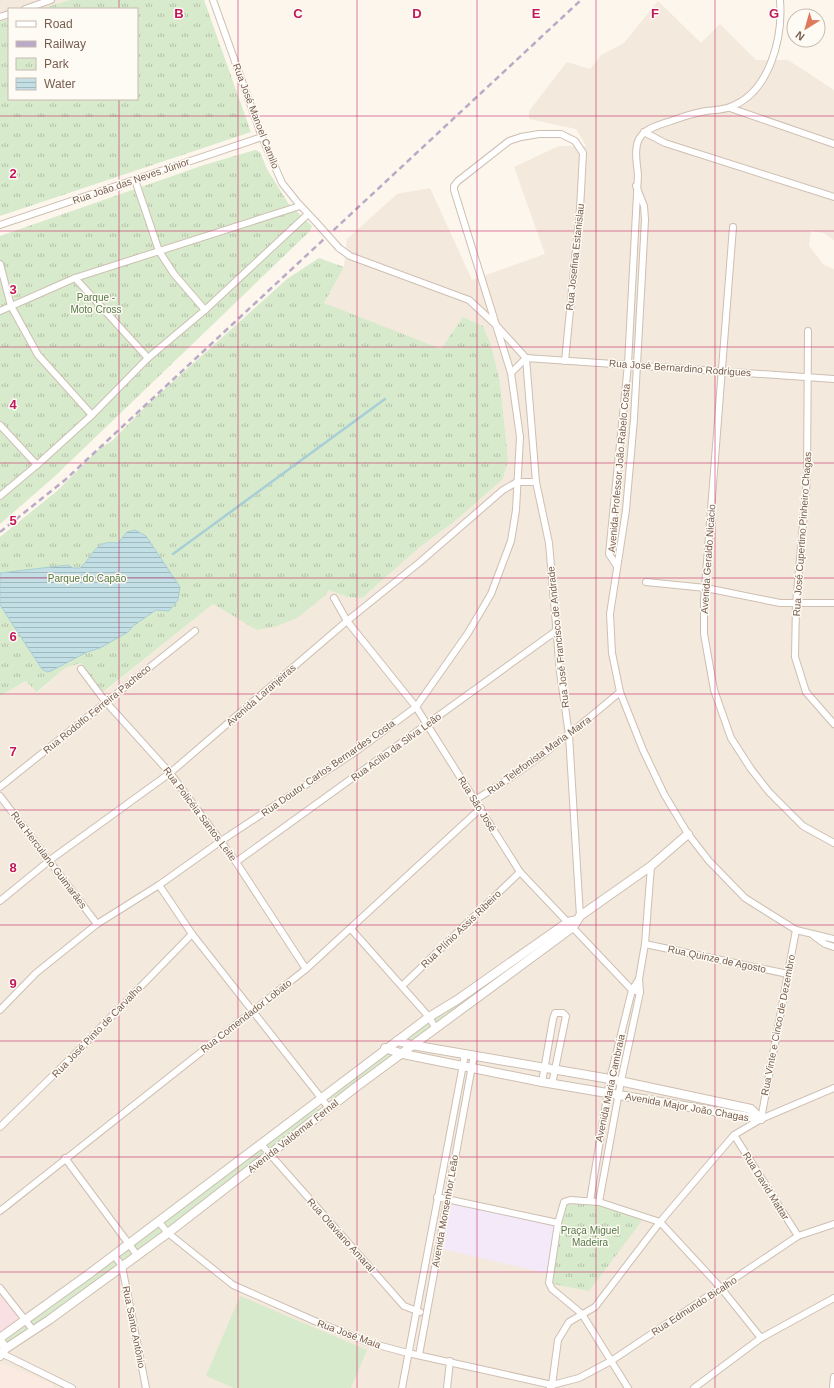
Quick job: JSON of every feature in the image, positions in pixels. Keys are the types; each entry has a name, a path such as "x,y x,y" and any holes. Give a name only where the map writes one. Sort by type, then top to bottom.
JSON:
{"street":[{"path":"28,8 51,0"},
{"name":"Rua José Manoel Camilo","path":"213,0 262,137 282,183 300,206 316,221 339,248"},
{"path":"644,132 661,124 693,114 730,108 757,87 766,72 775,51 781,14 780,0"},
{"path":"730,108 834,144"},
{"path":"644,132 665,143 834,197"},
{"name":"Avenida Professor João Rabelo Costa","path":"644,132 640,137 636,149 638,175 636,186 628,364 609,554 617,566 610,614 612,652 620,692 646,757 664,794 688,834 709,861 745,898 796,930 834,939"},
{"name":"Rua Josefina Estanislau","path":"496,325 454,190 456,183 509,141 539,134 562,134 576,141 583,153 580,209 565,361"},
{"name":"Rua João das Neves Júnior","path":"0,225 262,137"},
{"path":"135,180 159,251 174,274 205,310"},
{"path":"617,566 626,510 634,419 645,220 644,206 636,186"},
{"path":"0,311 75,278 300,206"},
{"path":"0,496 37,466 92,415 148,358 205,310 308,214"},
{"name":"Avenida Geraldo Nicácio","path":"732,227 704,600 704,634 714,690 731,738 751,769 774,796 803,826 834,843"},
{"name":"Rua Doutor Carlos Bernardes Costa","path":"0,1010 36,972 97,924 159,885 220,841 355,752 416,707 468,633 491,594 511,541 516,510 520,437 511,373 496,325 469,300 350,256 339,248"},
{"path":"633,254 642,256"},
{"path":"0,264 11,306 38,355 92,415"},
{"path":"75,278 148,358"},
{"path":"496,325 526,358 511,373"},
{"name":"Rua José Cupertino Pinheiro Chagas","path":"808,331 809,377 807,479 796,604 795,658 806,692 834,724"},
{"name":"Rua José Bernardino Rodrigues","path":"526,358 628,364 637,366 722,372 834,378"},
{"name":"Rua José Francisco de Andrade","path":"526,358 536,482 549,543 556,631 569,735 574,921"},
{"path":"623,418 634,419"},
{"path":"0,424 37,466"},
{"path":"517,482 536,482"},
{"name":"Avenida Laranjeiras","path":"0,901 50,860 170,773 347,620 420,562 503,490 517,482"},
{"path":"614,509 626,510"},
{"path":"646,582 706,588 780,603 834,603"},
{"name":"Rua São José","path":"334,598 347,620 416,707 520,872 574,921 632,990"},
{"name":"Rua Rodolfo Ferreira Pacheco","path":"0,787 105,701 195,631"},
{"name":"Rua Acílio da Silva Leão","path":"236,862 556,631"},
{"name":"Rua Policéia Santos Leite","path":"81,670 105,701 170,773 236,862 306,969"},
{"name":"Rua Telefonista Maria Marra","path":"475,800 498,786 569,735 620,692"},
{"name":"Rua Herculano Guimarães","path":"0,796 97,924"},
{"name":"Rua Comendador Lobato","path":"0,1210 306,969 481,808"},
{"name":"Avenida Valdemar Fernal","path":"0,1338 129,1244 386,1048 429,1017 457,1000 574,921 651,866 688,834"},
{"name":"Avenida Maria Cambraia","path":"599,1202 621,1081 640,992 639,979 645,944 651,866"},
{"name":"Rua Plínio Assis Ribeiro","path":"402,986 520,872"},
{"path":"159,885 192,934 254,1010 329,1108"},
{"name":"Avenida Valdemar Fernal","path":"3,1353 168,1233 356,1087 462,1010 574,921"},
{"path":"350,929 429,1017 436,1029"},
{"name":"Rua Vinte e Cinco de Dezembro","path":"761,1120 796,930"},
{"name":"Rua José Pinto de Carvalho","path":"0,1127 74,1056 192,934"},
{"name":"Avenida Professor João Rabelo Costa","path":"812,935 825,944 834,947"},
{"name":"Rua Quinze de Agosto","path":"645,944 788,974"},
{"name":"Avenida Maria Cambraia","path":"590,1201 610,1079 632,990 639,979"},
{"path":"632,990 640,992"},
{"path":"457,1000 462,1010"},
{"path":"542,1082 553,1019 555,1013 559,1012 566,1016 552,1084"},
{"name":"Avenida Major João Chagas","path":"397,1041 412,1045 621,1081 689,1097 751,1109 761,1120"},
{"name":"Avenida Major João Chagas","path":"386,1048 403,1054 552,1084 608,1092 686,1108 761,1120"},
{"name":"Avenida Monsenhor Leão","path":"402,1388 443,1164 465,1054"},
{"name":"Avenida Monsenhor Leão","path":"418,1355 474,1055"},
{"path":"348,1077 356,1087"},
{"path":"551,1386 558,1340 569,1322 595,1307 660,1222 734,1135 761,1120 834,1088"},
{"path":"686,1108 689,1097"},
{"path":"456,1098 466,1099"},
{"path":"287,1124 295,1134"},
{"path":"451,1129 461,1130"},
{"name":"Rua David Mattar","path":"734,1135 798,1236"},
{"name":"Rua Otaviano Amaral","path":"260,1144 404,1306 426,1314"},
{"path":"598,1146 608,1148"},
{"path":"65,1158 137,1255"},
{"path":"233,1164 242,1175"},
{"path":"443,1164 453,1166"},
{"path":"210,1182 218,1193"},
{"path":"437,1197 558,1223"},
{"path":"628,1388 582,1314 552,1289 549,1283 558,1223 564,1202 570,1200 599,1202 660,1222 721,1288 761,1338"},
{"path":"186,1201 194,1212"},
{"name":"Rua José Maia","path":"158,1221 168,1233 233,1285 247,1292 364,1340 408,1353 450,1361 551,1386"},
{"name":"Rua Edmundo Bicalho","path":"551,1386 578,1378 611,1361 798,1236 834,1224"},
{"path":"429,1241 439,1242"},
{"path":"114,1255 122,1266"},
{"name":"Rua Santo Antônio","path":"122,1266 146,1388"},
{"path":"424,1273 433,1275"},
{"path":"88,1274 97,1285"},
{"path":"0,1288 33,1330"},
{"path":"65,1292 73,1303"},
{"path":"697,1387 761,1338 834,1298"},
{"path":"41,1309 49,1320"},
{"path":"0,1341 3,1344 3,1353 60,1385 72,1388"},
{"path":"447,1388 450,1361"},
{"path":"833,1388 834,1378"}],"shaded area":[{"path":"0,0 70,0 43,8 8,8 8,19 0,21"},
{"path":"658,1 701,43 720,24 756,60 788,60 834,90 834,240 824,233 811,231 809,246 824,265 834,269 834,1388 0,1388 0,696 27,681 38,692 65,668 81,663 103,693 213,604 238,619 297,618 326,595 329,590 347,597 362,598 420,547 455,521 503,479 508,460 500,382 491,345 483,326 463,317 441,349 367,324 324,303 344,267 347,239 397,194 430,188 472,280 545,254 514,167 559,146 586,146 576,129 529,119 529,111 567,62 590,69 601,55 624,43"},
{"path":"447,1199 558,1223 550,1274 438,1248"},
{"path":"0,1292 24,1320 0,1337"},
{"path":"0,1363 53,1384 53,1388 0,1388"}],"green space":[{"path":"70,0 204,0 251,132 0,216 0,21 8,19 8,100 138,100 138,8 43,8"},
{"name":"Parque - Moto Cross","path":"255,150 260,152 267,169 288,203 312,226 310,231 54,477 0,524 0,236 204,165"},
{"name":"Parque do Capão","path":"319,258 344,267 324,303 441,349 463,317 483,326 491,345 500,382 508,460 503,479 455,521 420,547 362,598 347,597 329,590 326,595 297,618 277,626 257,630 213,604 102,693 81,663 65,668 37,692 26,681 0,696 0,537 57,491 100,448 112,441 147,405 287,279"},
{"path":"491,978 494,984 450,1017 445,1011"},
{"path":"444,1012 449,1018 416,1042 405,1040"},
{"path":"385,1051 399,1055 333,1102 328,1096"},
{"path":"316,1106 320,1111 168,1232 160,1221"},
{"name":"Praça Miguel Madeira","path":"568,1202 598,1203 639,1218 641,1222 589,1291 553,1284 551,1280 564,1205"},
{"path":"158,1221 168,1233 5,1348 2,1342"},
{"path":"240,1296 367,1350 351,1388 234,1388 206,1376"}],"water":[{"path":"135,530 146,536 180,587 178,600 169,611 156,610 133,626 128,632 100,648 87,652 51,671 47,672 42,669 0,605 0,573 68,565 73,568 80,568 99,546 110,542 118,543 127,532"}],"waterway":[{"path":"173,554 385,399"}],"railway":[{"path":"0,532 65,480 581,0"}]}
